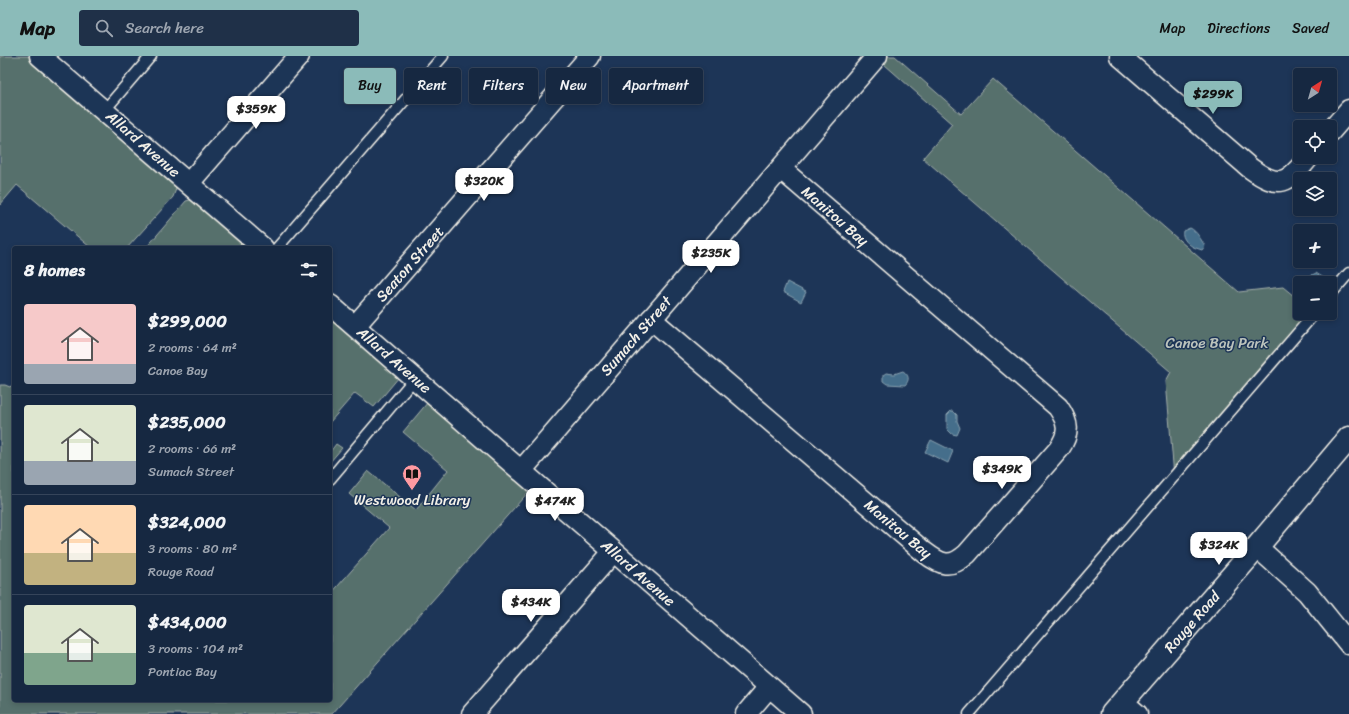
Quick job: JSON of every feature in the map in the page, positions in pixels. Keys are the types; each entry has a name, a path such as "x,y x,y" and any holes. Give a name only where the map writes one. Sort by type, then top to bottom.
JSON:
{"street":[{"name":"Allard Avenue","path":"40,56 261,246"},
{"path":"188,183 299,56"},
{"name":"Seaton Street","path":"355,326 590,56"},
{"name":"Sumach Street","path":"521,471 877,56"},
{"path":"1120,56 1250,168 1263,177 1279,181 1290,178 1303,164"},
{"path":"1337,124 1349,110"},
{"name":"Manitou Bay","path":"652,319 931,558 944,564 955,563 967,554 1059,450 1066,437 1067,422 1058,407 781,169"},
{"name":"Allard Avenue","path":"332,307 801,714"},
{"name":"Rouge Road","path":"1124,710 1257,547 1349,438"},
{"path":"1257,547 1307,592 1349,644"},
{"path":"472,714 613,552"},
{"path":"746,714 769,687"}],"lane":[{"path":"104,111 151,56"},
{"path":"279,246 443,56"},
{"path":"1337,287 1349,273"},
{"path":"969,714 1309,320"},
{"path":"332,477 415,378"}],"green space":[{"path":"0,56 28,56 174,183 176,189 173,197 129,246 89,246 17,185 0,205"},
{"name":"Canoe Bay Park","path":"895,56 961,114 993,79 1239,292 1283,287 1293,295 1293,320 1309,320 1174,476 1166,381 1171,372 923,158 952,124 876,57"},
{"path":"190,200 197,202 248,246 148,246 186,201"},
{"path":"332,319 399,377 374,407 355,393 332,420"},
{"path":"0,385 10,387 12,385 12,702 332,702 332,593 389,528 349,494 368,471 416,510 448,470 403,432 428,402 530,490 332,714 0,714"},
{"path":"336,444 342,448 332,460 332,449"}],"water":[{"path":"1190,228 1197,233 1205,246 1202,250 1193,247 1184,239 1183,231"},
{"path":"1316,273 1321,276 1312,276"},
{"path":"787,282 806,292 801,302 783,292"},
{"path":"903,371 907,374 908,378 905,385 887,384 883,381 883,375 886,373 894,374"},
{"path":"951,411 957,415 957,421 960,428 957,435 952,434 947,429 947,415"},
{"path":"931,440 953,451 948,463 925,452"}],"place":[{"name":"Westwood Library","path":"412,491"}]}
